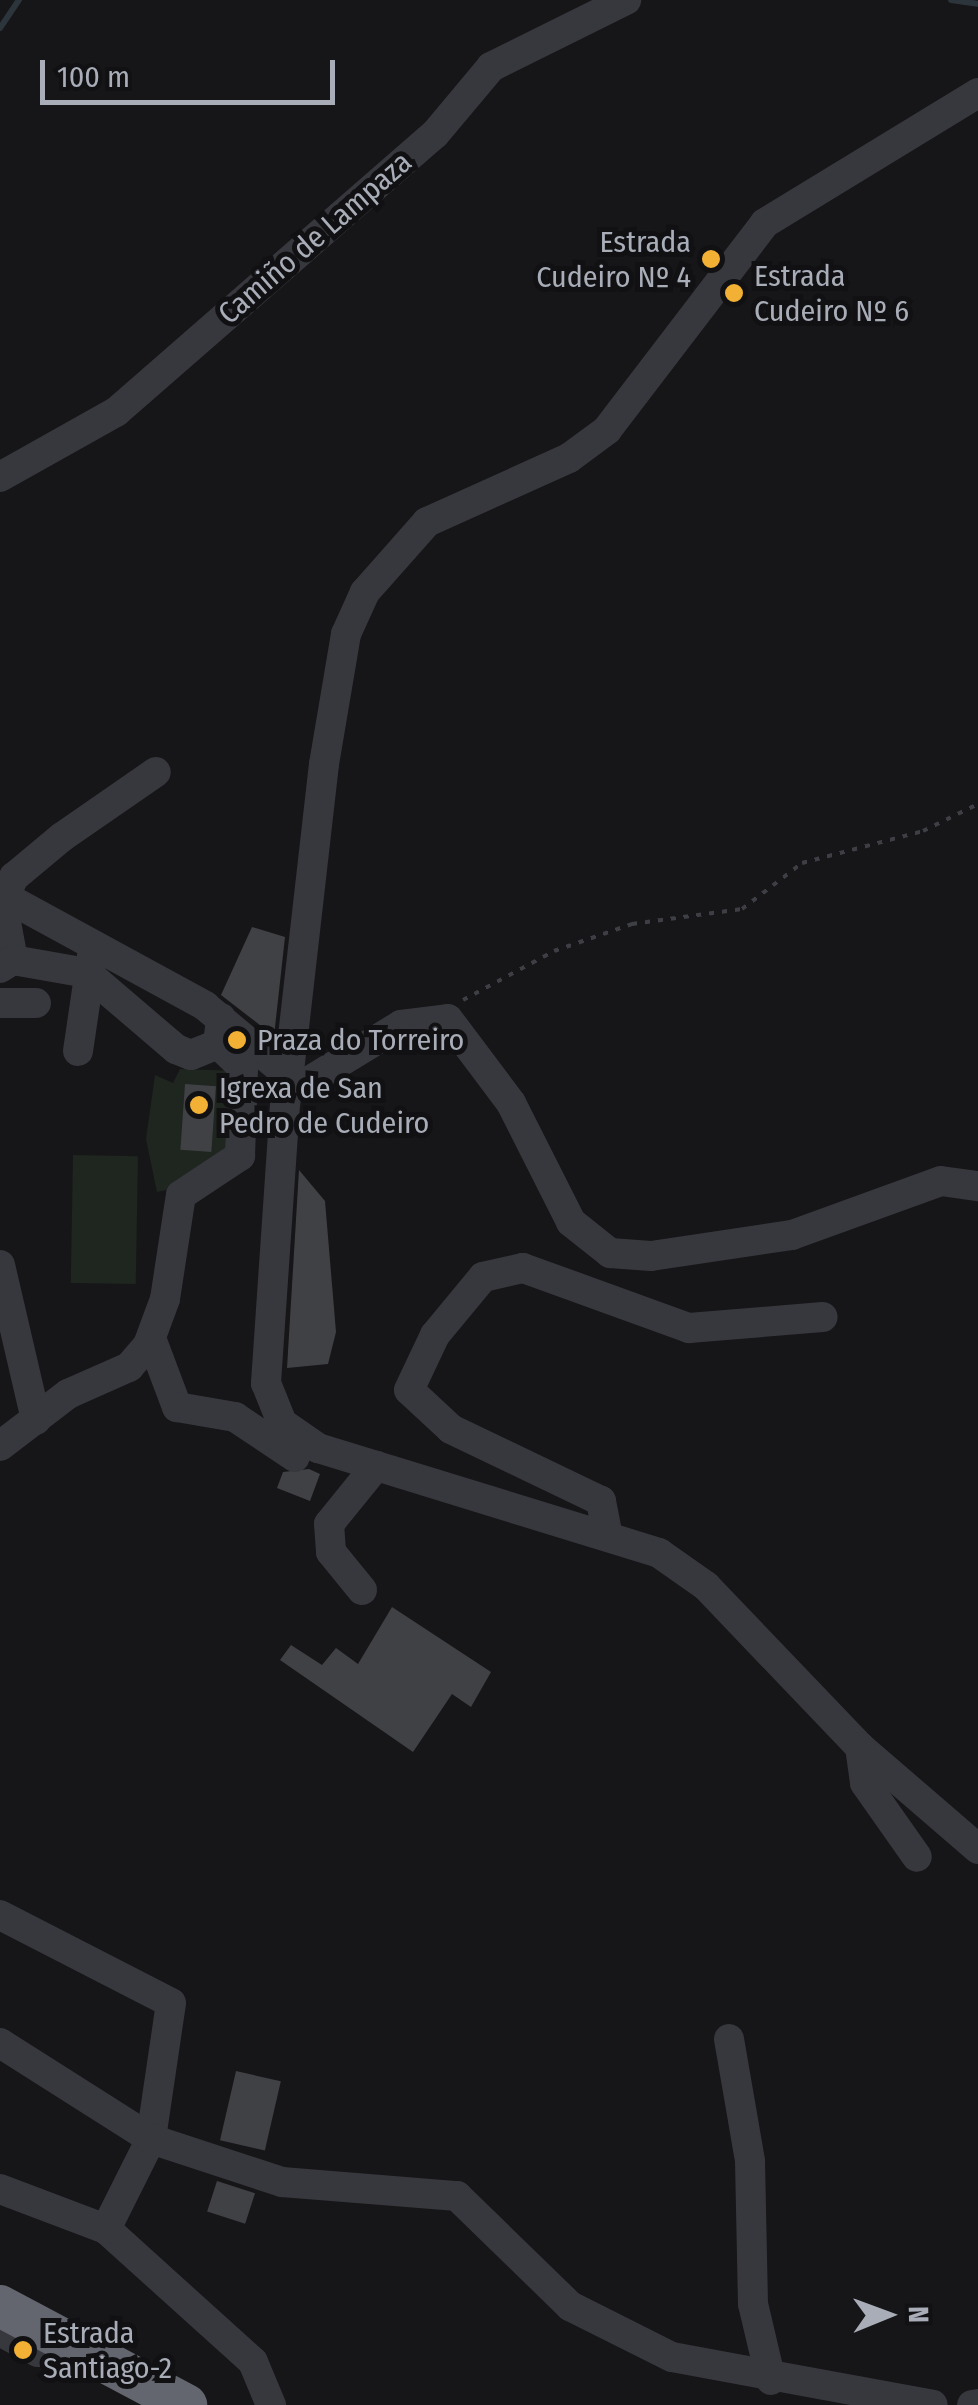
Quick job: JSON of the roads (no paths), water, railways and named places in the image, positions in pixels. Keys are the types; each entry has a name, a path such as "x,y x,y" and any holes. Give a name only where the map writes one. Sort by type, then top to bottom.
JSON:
{"highway":[{"path":"2,2329 85,2352 186,2405"}],"street":[{"name":"Camiño de Lampaza","path":"0,477 116,412 435,134 491,67 626,0"},
{"path":"978,93 765,222 607,430 569,458 450,507 377,573 352,617 336,680 288,1076 270,1402 304,1440 376,1466 607,1532 706,1586 860,1747 978,1849"},
{"path":"156,772 62,837 14,876 2,895 7,964 88,973 176,1049 191,1055 219,1031"},
{"path":"2,895 96,944 219,1031 310,1086 388,1032 437,1016 472,1042 582,1238 610,1252 651,1256 792,1236 940,1181 978,1186"},
{"path":"78,1052 88,973 96,944"},
{"path":"0,1003 36,1003"},
{"path":"0,1446 68,1394 129,1367 151,1338 180,1195 240,1156 244,1068 219,1031"},
{"path":"0,1265 36,1420"},
{"path":"607,1532 601,1501 450,1430 409,1390 435,1335 482,1277 522,1268 689,1328 823,1316"},
{"path":"151,1338 178,1407 235,1417 314,1465 376,1466"},
{"path":"362,1590 331,1552 328,1524 376,1466"},
{"path":"860,1747 866,1783 918,1857"},
{"path":"0,1916 171,2003 151,2138 106,2229"},
{"path":"729,2039 750,2161 753,2304 771,2380"},
{"path":"0,2043 151,2138 282,2182 457,2196 570,2306 672,2357 771,2380 933,2405"},
{"path":"0,2188 106,2229 253,2362 271,2405"}],"waterway":[{"path":"0,28 19,0"},
{"path":"951,0 978,4"}],"place":[{"name":"Estrada Cudeiro Nº 4","path":"711,259"},
{"name":"Estrada Cudeiro Nº 6","path":"734,293"},
{"name":"Praza do Torreiro","path":"237,1040"},
{"name":"Igrexa de San Pedro de Cudeiro","path":"199,1105"},
{"name":"Estrada Santiago-2","path":"23,2350"}]}
